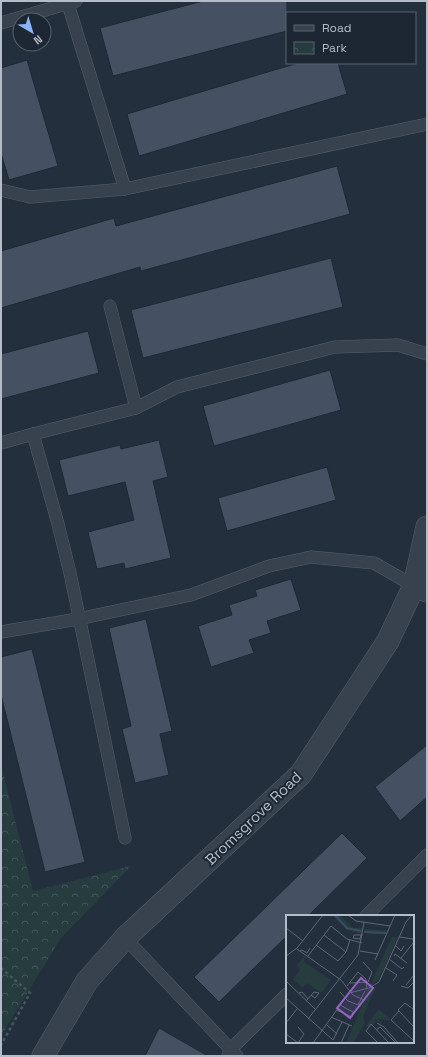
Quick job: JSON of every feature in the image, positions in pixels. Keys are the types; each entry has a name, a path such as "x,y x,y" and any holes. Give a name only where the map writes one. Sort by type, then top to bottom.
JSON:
{"street":[{"name":"Bromsgrove Road","path":"42,1056 86,981 125,938 301,774 388,641 420,588 427,527"}],"lane":[{"path":"1,23 72,2 125,189"},
{"path":"1,190 30,197 125,189 427,124"},
{"path":"110,306 136,408"},
{"path":"1,443 136,408 177,387 335,346 398,346 427,354"},
{"path":"33,434 58,524 125,838"},
{"path":"1,632 78,619 191,595 269,566 311,557 374,563 420,588"},
{"path":"367,915 427,855"},
{"path":"125,938 232,1054 286,995"}],"path":[{"path":"1,968 30,993 1,1045"}],"green space":[{"path":"1,765 33,891 131,866 61,938 1,1038"}],"building":[{"path":"203,1 287,1 286,31 113,76 100,28"},
{"path":"27,60 58,166 9,180 1,153 1,68"},
{"path":"295,64 338,64 347,94 139,156 127,114"},
{"path":"337,166 350,214 141,271 140,267 1,308 1,251 114,218 116,226"},
{"path":"331,258 343,307 143,358 131,310"},
{"path":"88,331 99,373 1,399 1,354"},
{"path":"330,370 341,410 214,446 203,406"},
{"path":"159,440 168,477 153,481 171,558 125,569 124,563 97,569 88,532 134,520 125,482 68,496 59,460 120,445 121,449"},
{"path":"327,467 336,500 227,531 218,498"},
{"path":"291,579 301,610 267,621 271,633 249,640 254,653 211,667 198,626 232,615 229,605 257,596 255,590"},
{"path":"146,619 172,731 160,734 169,775 135,783 122,729 131,726 109,628"},
{"path":"32,649 85,862 45,872 1,695 1,657"},
{"path":"427,745 427,797 400,821 375,787"},
{"path":"342,833 367,858 309,915 286,915 286,937 219,1002 194,977"},
{"path":"159,1028 208,1056 145,1056"}]}
